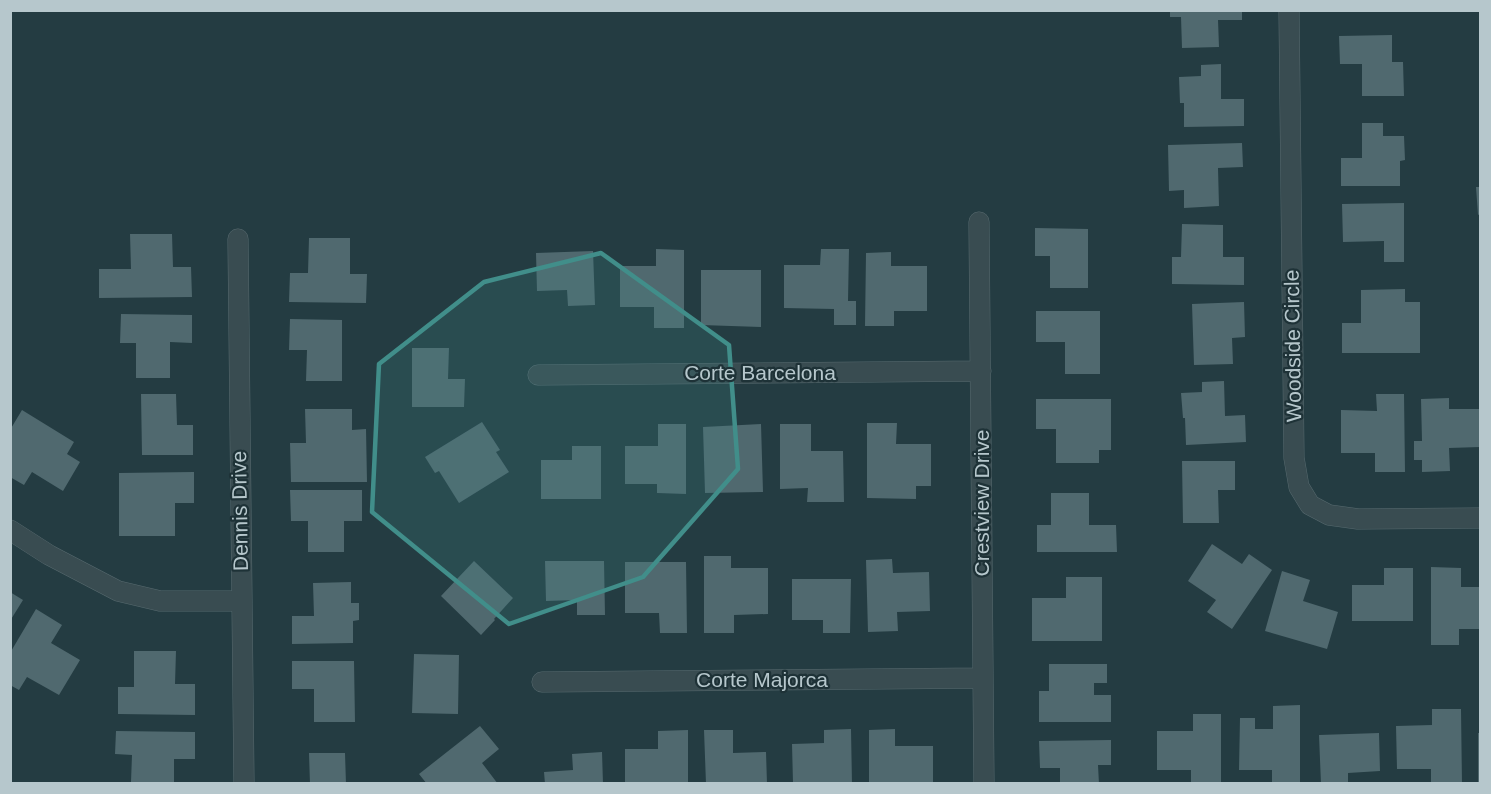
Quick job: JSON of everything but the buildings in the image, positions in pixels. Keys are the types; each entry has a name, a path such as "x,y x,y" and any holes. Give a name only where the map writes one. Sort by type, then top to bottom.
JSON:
{"street":[{"name":"Woodside Circle","path":"1289,10 1294,458 1299,487 1310,505 1329,515 1358,519 1480,518"},
{"name":"Crestview Drive","path":"980,222 984,783"},
{"name":"Dennis Drive","path":"238,238 244,783"},
{"name":"Corte Barcelona","path":"538,375 981,371"},
{"path":"10,530 50,555 118,591 160,601 241,602"},
{"name":"Corte Majorca","path":"542,682 983,678"}],"highlighted area":[{"path":"601,253 729,345 738,469 643,577 509,624 372,512 379,364 484,282"}]}
